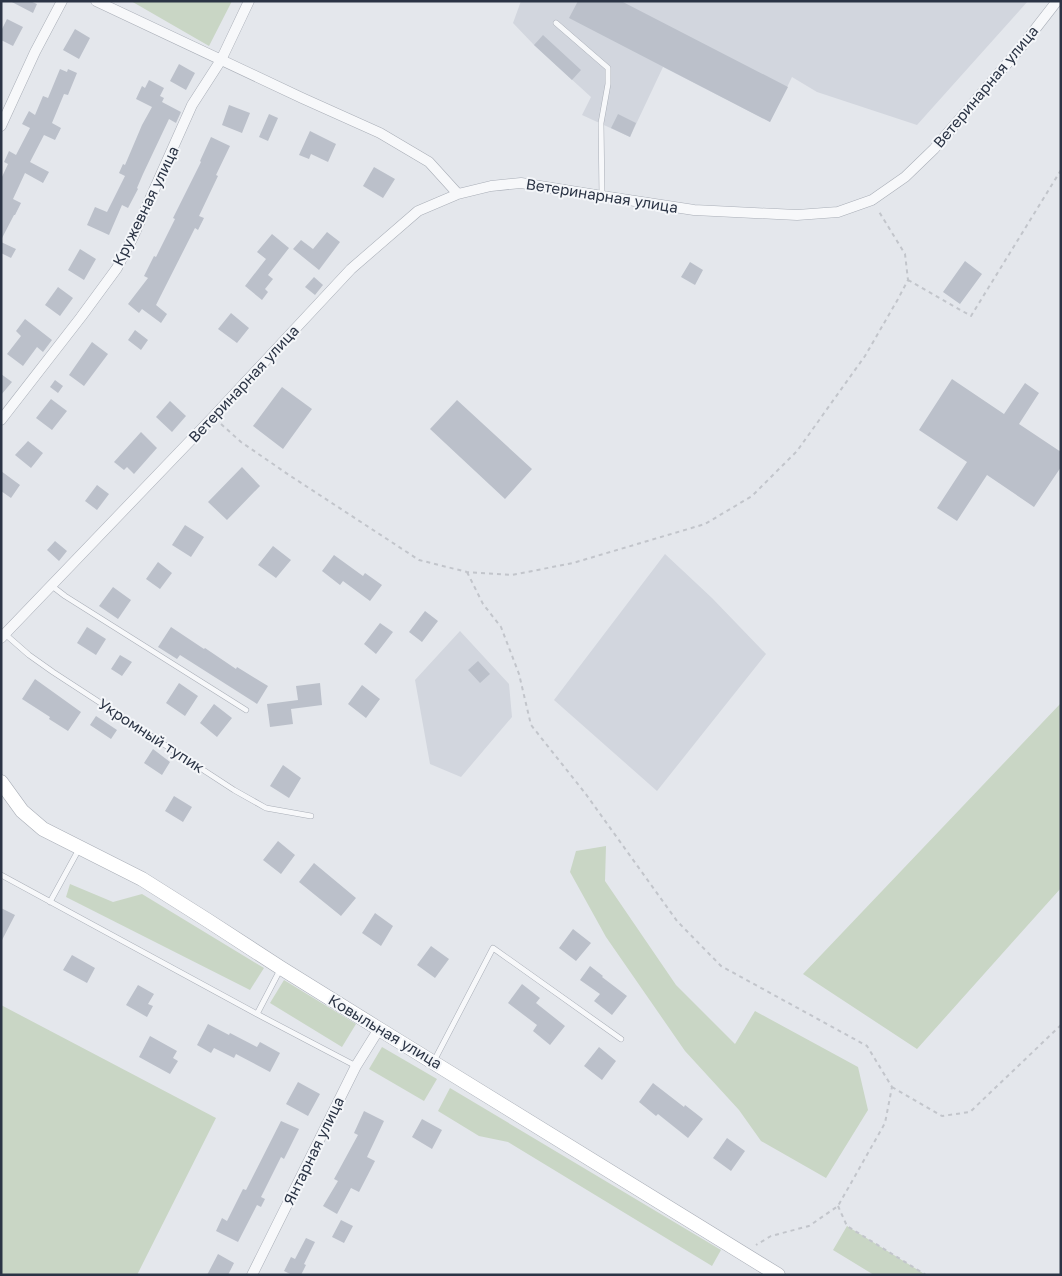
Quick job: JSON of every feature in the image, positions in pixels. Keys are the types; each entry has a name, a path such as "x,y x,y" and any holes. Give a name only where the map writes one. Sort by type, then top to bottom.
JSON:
{"street":[{"path":"1,126 35,52 62,1"},
{"path":"96,1 380,133 429,162 458,194"},
{"name":"Кружевная улица","path":"1,420 81,317 116,268 133,237 192,105 221,60 249,1"},
{"name":"Ветеринарная улица","path":"3,635 213,417 351,269 418,211 458,194 492,186 521,183 694,210 797,215 838,212 872,200 905,177 934,150 1022,46 1057,1"},
{"name":"Ковыльная улица","path":"1,782 22,811 43,829 142,880 379,1029 778,1275"},
{"name":"Янтарная улица","path":"252,1275 356,1066 379,1029"}],"lane":[{"path":"556,23 608,68 608,84 601,123 602,196"},
{"path":"52,586 246,710"},
{"name":"Укромный тупик","path":"3,635 53,672 234,790 266,808 311,816"},
{"path":"50,902 80,849"},
{"path":"1,876 356,1066"},
{"path":"434,1062 493,948 621,1039"},
{"path":"257,1014 281,968"}],"path":[{"path":"908,280 971,316 1061,170"},
{"path":"213,417 241,442 420,560 466,572 512,575 573,563 704,524 752,496 796,451 865,356 908,280 904,254 872,200"},
{"path":"466,572 483,604 501,627 519,674 531,726 585,793 677,921 720,966 867,1046 892,1087 942,1116 970,1112 1061,1025"},
{"path":"743,1253 771,1236 809,1226 838,1206 886,1123 892,1087"},
{"path":"838,1206 847,1226 926,1275"}],"shaded area":[{"path":"521,1 1028,1 917,125 817,92 792,77 770,122 663,67 630,137 582,115 591,97 534,45 513,23"},
{"path":"665,554 712,598 766,654 657,791 554,700"},
{"path":"460,631 509,684 512,717 461,777 430,764 415,680"}],"green space":[{"path":"131,1 232,1 209,46"},
{"path":"1061,703 1061,888 917,1049 803,974"},
{"path":"606,846 605,881 676,985 735,1044 755,1011 858,1067 868,1110 826,1178 761,1141 739,1110 685,1051 606,937 570,872 576,851"},
{"path":"70,884 113,902 142,894 264,968 250,990 66,897"},
{"path":"284,980 356,1024 342,1047 270,1003"},
{"path":"1,1005 216,1118 137,1275 1,1275"},
{"path":"382,1047 437,1079 424,1101 369,1069"},
{"path":"450,1088 721,1250 712,1266 508,1142 479,1136 438,1111"},
{"path":"847,1226 926,1275 874,1275 833,1250"}],"building":[{"path":"10,1 30,1 37,4 33,13"},
{"path":"578,1 621,1 788,87 770,122 569,18"},
{"path":"7,19 23,27 13,46 1,40 1,31"},
{"path":"75,29 90,38 79,59 63,50"},
{"path":"543,35 581,70 572,80 534,45"},
{"path":"179,64 195,73 186,90 170,81"},
{"path":"60,69 67,72 68,69 77,73 68,95 64,94 52,123 61,128 55,140 44,135 30,162 49,172 43,183 25,173 13,199 21,203 1,240 1,179 8,164 4,162 9,151 16,155 30,128 22,124 29,111 35,115 43,96 48,98"},
{"path":"149,80 164,88 160,96 164,98 162,102 181,112 176,123 169,119 143,174 138,189 128,208 122,205 109,235 87,225 95,207 107,212 125,176 119,173 123,164 125,165 152,107 136,99 142,86 145,88"},
{"path":"229,105 250,113 242,133 222,125"},
{"path":"269,114 278,118 268,141 259,137"},
{"path":"618,114 636,123 630,137 611,128"},
{"path":"310,131 336,144 328,162 311,154 309,159 299,155"},
{"path":"211,137 230,146 199,216 204,218 198,230 195,228 156,305 167,314 161,323 142,309 139,313 128,304 148,278 144,276 175,219 173,218 201,162"},
{"path":"374,167 395,179 383,198 363,186"},
{"path":"327,232 340,242 319,270 293,249 301,240 313,249"},
{"path":"272,234 289,248 268,275 273,279 265,289 268,292 262,300 245,286 266,259 257,252"},
{"path":"1,242 16,249 11,258 1,253"},
{"path":"80,249 96,259 84,280 68,270"},
{"path":"965,261 982,274 960,304 943,292"},
{"path":"690,262 703,270 695,285 681,277"},
{"path":"314,277 323,285 315,295 305,287"},
{"path":"58,287 73,298 60,316 45,305"},
{"path":"231,313 249,328 237,343 218,329"},
{"path":"25,319 52,340 43,352 37,347 23,366 7,354 21,336 16,331"},
{"path":"135,330 148,340 141,350 128,340"},
{"path":"92,342 108,354 84,386 69,375"},
{"path":"1,374 12,382 1,395"},
{"path":"952,379 1004,414 1025,383 1039,393 1019,424 1061,452 1061,467 1034,507 987,475 957,521 937,508 967,462 919,430"},
{"path":"55,380 63,386 58,393 50,387"},
{"path":"282,387 312,409 283,449 253,426"},
{"path":"51,399 67,411 52,430 36,418"},
{"path":"457,400 532,469 505,499 430,429"},
{"path":"170,401 186,416 172,432 156,417"},
{"path":"141,432 157,448 134,474 127,467 124,470 114,462"},
{"path":"28,441 43,453 31,468 15,455"},
{"path":"242,467 260,486 227,520 208,502"},
{"path":"1,471 20,485 11,498 1,491"},
{"path":"97,485 109,494 97,510 85,501"},
{"path":"185,525 204,537 191,557 172,545"},
{"path":"55,541 67,551 59,561 47,550"},
{"path":"273,546 291,560 276,578 258,565"},
{"path":"334,555 363,576 365,573 382,585 370,601 343,581 340,585 322,571"},
{"path":"158,562 172,573 160,589 146,579"},
{"path":"113,587 131,600 118,619 99,606"},
{"path":"425,611 438,621 422,642 409,632"},
{"path":"380,623 393,632 376,654 364,644"},
{"path":"87,627 106,639 96,655 77,643"},
{"path":"171,627 236,669 237,667 268,686 257,704 180,655 177,659 158,647"},
{"path":"120,655 132,662 122,676 111,669"},
{"path":"478,661 490,674 480,683 468,670"},
{"path":"35,679 81,712 68,731 22,699"},
{"path":"179,683 198,696 185,716 166,703"},
{"path":"320,683 322,705 291,709 293,724 270,727 267,704 298,700 296,686"},
{"path":"362,685 380,699 366,718 348,704"},
{"path":"214,704 232,718 217,737 200,723"},
{"path":"96,716 117,730 111,739 90,725"},
{"path":"153,749 170,762 162,775 144,763"},
{"path":"283,765 301,778 289,798 270,786"},
{"path":"174,796 192,807 183,822 165,811"},
{"path":"278,841 295,855 281,874 263,860"},
{"path":"314,863 356,898 341,916 299,882"},
{"path":"1,908 15,915 1,942"},
{"path":"375,913 393,926 381,946 362,933"},
{"path":"573,929 591,943 576,961 559,948"},
{"path":"431,946 449,959 435,978 417,965"},
{"path":"72,955 95,968 87,983 63,970"},
{"path":"590,966 627,996 612,1015 594,1001 600,994 580,980"},
{"path":"522,984 540,998 536,1003 565,1026 550,1045 533,1031 537,1025 508,1003"},
{"path":"138,985 154,994 148,1004 153,1006 147,1017 126,1005"},
{"path":"208,1024 257,1047 260,1042 280,1053 270,1072 236,1054 234,1058 214,1048 211,1053 197,1045"},
{"path":"150,1036 177,1051 173,1058 178,1061 170,1074 139,1057"},
{"path":"599,1047 616,1061 602,1080 584,1066"},
{"path":"298,1082 320,1094 308,1116 286,1104"},
{"path":"653,1083 703,1119 688,1138 658,1114 656,1116 639,1102"},
{"path":"364,1111 384,1121 367,1157 375,1161 359,1192 351,1188 337,1214 323,1206 338,1181 334,1179 358,1135 354,1133"},
{"path":"422,1119 442,1130 432,1149 412,1137"},
{"path":"281,1121 299,1129 284,1159 281,1157 261,1197 265,1199 261,1207 257,1205 238,1242 216,1231 222,1218 227,1221 243,1189 246,1190"},
{"path":"727,1138 745,1151 731,1171 713,1158"},
{"path":"341,1220 353,1226 344,1243 332,1237"},
{"path":"306,1238 315,1242 304,1264 306,1265 301,1275 292,1275 284,1271 291,1257 295,1259"},
{"path":"218,1254 234,1263 228,1275 207,1275"}]}
